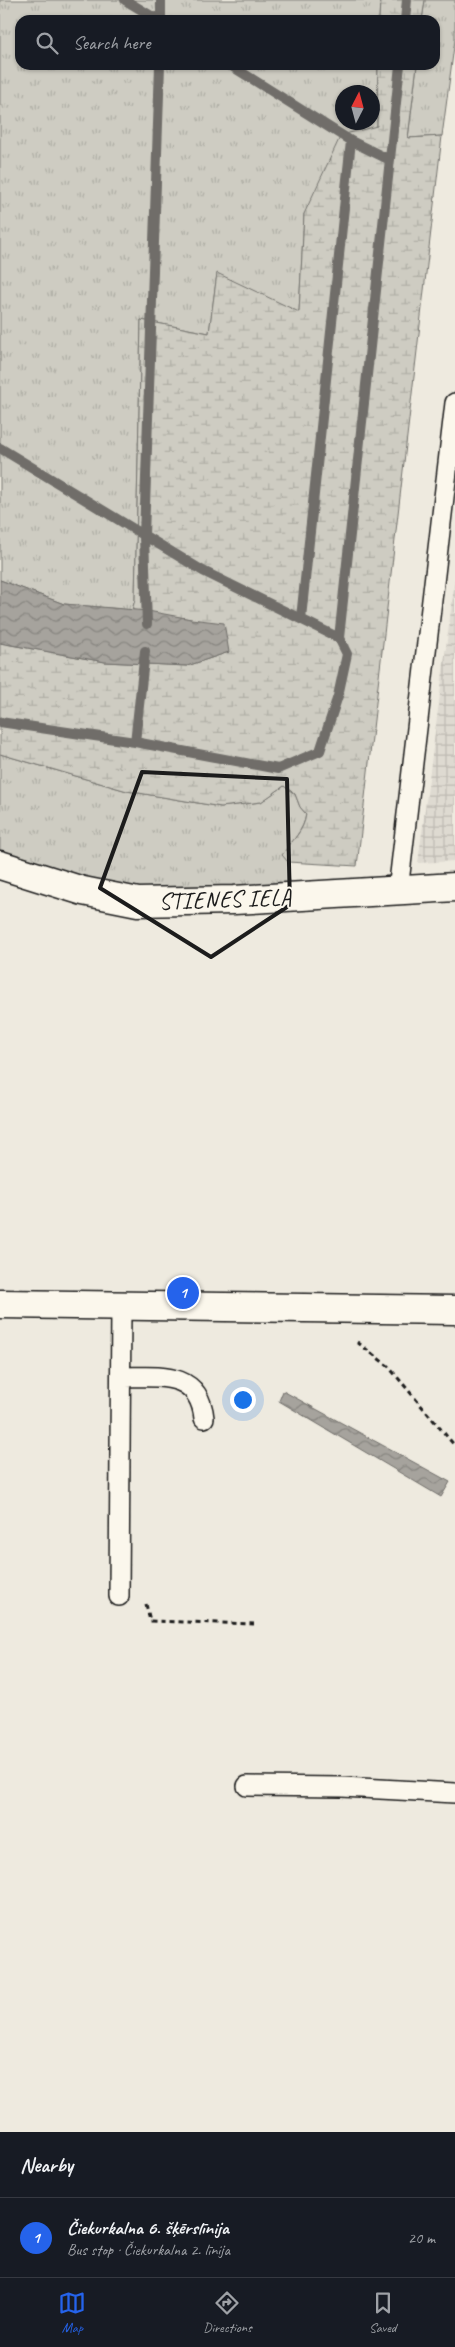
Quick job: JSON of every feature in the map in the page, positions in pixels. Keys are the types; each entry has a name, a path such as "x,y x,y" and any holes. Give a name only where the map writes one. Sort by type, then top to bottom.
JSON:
{"street":[{"name":"STIENES IELA","path":"0,865 83,891 138,902 234,900 455,887"},
{"path":"0,1304 455,1310"}],"lane":[{"path":"398,891 455,403"},
{"path":"119,1596 121,1306"},
{"path":"121,1377 165,1377 182,1382 192,1387 199,1396 204,1418"},
{"path":"247,1786 342,1787 455,1794"}],"path":[{"path":"331,1309 338,1327 388,1366 455,1446"},
{"path":"119,1596 145,1599 150,1621 254,1624"}],"highlighted area":[{"path":"142,772 287,779 290,905 211,957 100,888"}],"shaded area":[{"path":"455,579 455,861 418,863"}],"green space":[{"path":"0,0 380,0 379,15 15,15 15,70 378,70 378,85 335,85 335,130 374,130 304,214 299,313 217,274 209,333 141,320 135,600 132,610 64,604 0,580"},
{"path":"380,0 425,0 423,15 379,15"},
{"path":"425,0 455,0 455,39 442,136 408,138 416,70 440,70 440,15 423,15"},
{"path":"378,70 416,70 408,138 442,136 357,866 288,862 282,855 303,826 306,814 300,807 295,794 284,786 261,802 221,807 127,791 0,754 0,643 105,662 187,666 229,652 191,619 132,610 135,600 141,320 209,333 217,273 299,312 304,214 341,135 361,130 380,130 380,85 378,85"},
{"path":"0,754 127,791 221,807 261,802 284,786 295,794 300,807 306,814 303,826 283,855 288,862 289,885 120,888 0,850"}],"water":[{"path":"0,580 64,604 148,611 224,623 229,652 187,666 105,662 0,643"},
{"path":"283,1391 450,1482 441,1497 279,1401"}],"waterway":[{"path":"125,0 150,15"},
{"path":"161,0 161,15"},
{"path":"406,15 407,0"},
{"path":"147,624 144,536 160,70"},
{"path":"238,70 351,141 390,160"},
{"path":"0,722 135,742 278,769 320,751 338,696 347,654 339,638 399,70"},
{"path":"301,618 351,141"},
{"path":"0,448 203,571 339,638"},
{"path":"135,742 145,651"}],"place":[{"name":"Čiekurkalna 6. šķērslīnija","path":"183,1293"}]}
